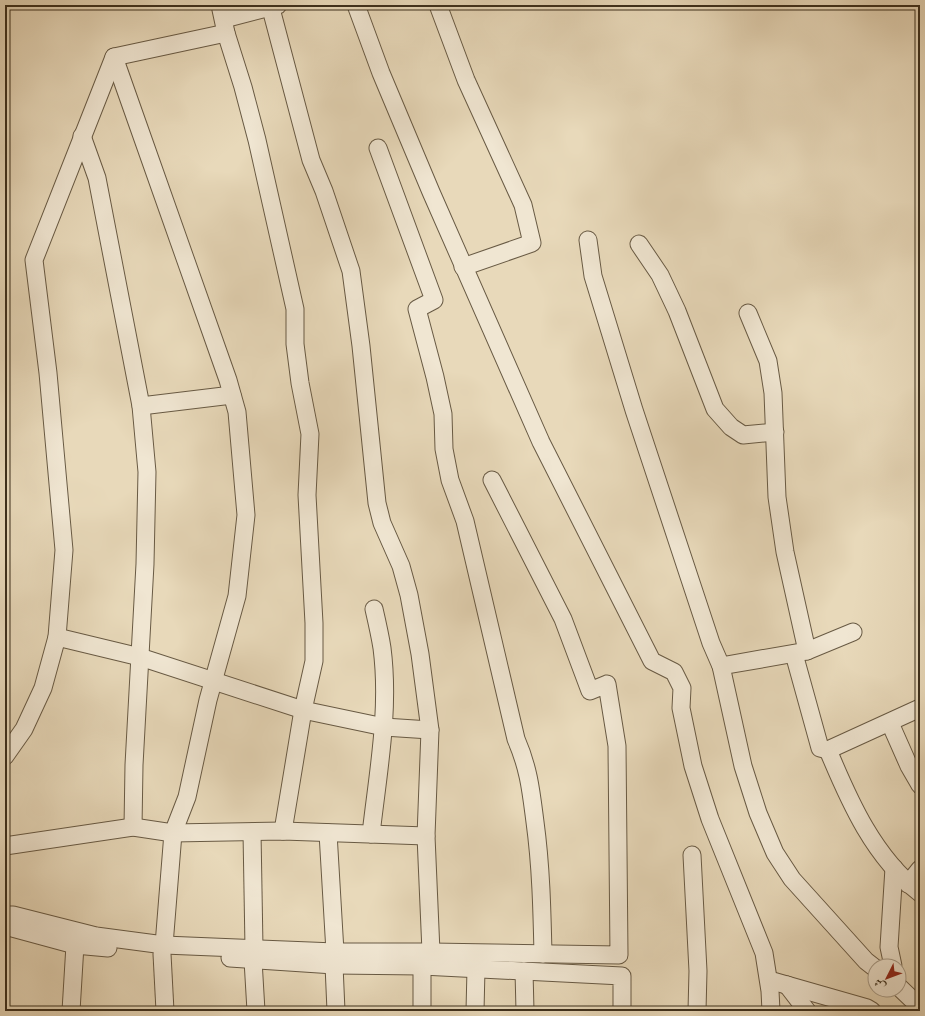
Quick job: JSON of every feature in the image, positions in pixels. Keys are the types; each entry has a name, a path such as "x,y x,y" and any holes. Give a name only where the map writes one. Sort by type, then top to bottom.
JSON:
{"street":[{"path":"356,5 381,73 463,267 540,442 652,661 674,672 682,688 681,708 693,766 710,819 764,952 769,980 771,1011"},
{"path":"438,5 466,80 523,205 532,243 463,267"},
{"path":"5,756 24,729 43,688 57,636 64,550 48,373 34,260 114,57 224,19 273,6 310,160 324,191 351,271 361,346 377,503 382,523 401,566 409,595 420,654 430,730 426,836 431,952"},
{"path":"224,19 257,140 295,309 295,344 310,434 307,495 314,623 314,661 303,710 283,831"},
{"path":"114,57 237,412 246,515 237,596 214,681 187,796 173,833 163,949 165,1011"},
{"path":"82,136 97,178 141,406 147,472 145,564 134,765 133,828"},
{"path":"378,148 434,300 417,309 437,384 443,414 444,449 450,480 465,521 516,739 524,758 530,781 539,854 543,954"},
{"path":"588,240 593,276 634,410 721,666 743,766 758,813 775,853 792,879 867,962"},
{"path":"639,244 660,276 677,311 715,409 731,427 743,435 775,432"},
{"path":"748,313 768,361 773,392 777,497 800,652 820,748 828,750 920,708"},
{"path":"141,406 232,395"},
{"path":"334,958 431,952 619,955 618,746 607,684 590,691 563,619 492,480"},
{"path":"371,834 384,727 385,689 382,648 374,609"},
{"path":"721,666 800,652 853,632"},
{"path":"57,636 140,657 303,710 384,727 430,730"},
{"path":"890,723 909,766 920,785"},
{"path":"828,750 845,792 871,839 894,868 914,888 920,869"},
{"path":"5,846 133,828 173,833 283,831 426,836"},
{"path":"252,832 256,1011"},
{"path":"328,833 336,1011"},
{"path":"692,855 698,971 697,1011"},
{"path":"891,958 889,947 894,868"},
{"path":"5,915 14,915 96,936 163,949"},
{"path":"5,926 75,945 334,958 422,966 622,976 622,1011"},
{"path":"71,1011 75,945"},
{"path":"422,966 422,1011"},
{"path":"475,1011 476,969"},
{"path":"524,971 525,1011"},
{"path":"769,980 867,1008 872,1011"},
{"path":"787,985 807,1011"},
{"path":"907,995 920,1007"}]}
